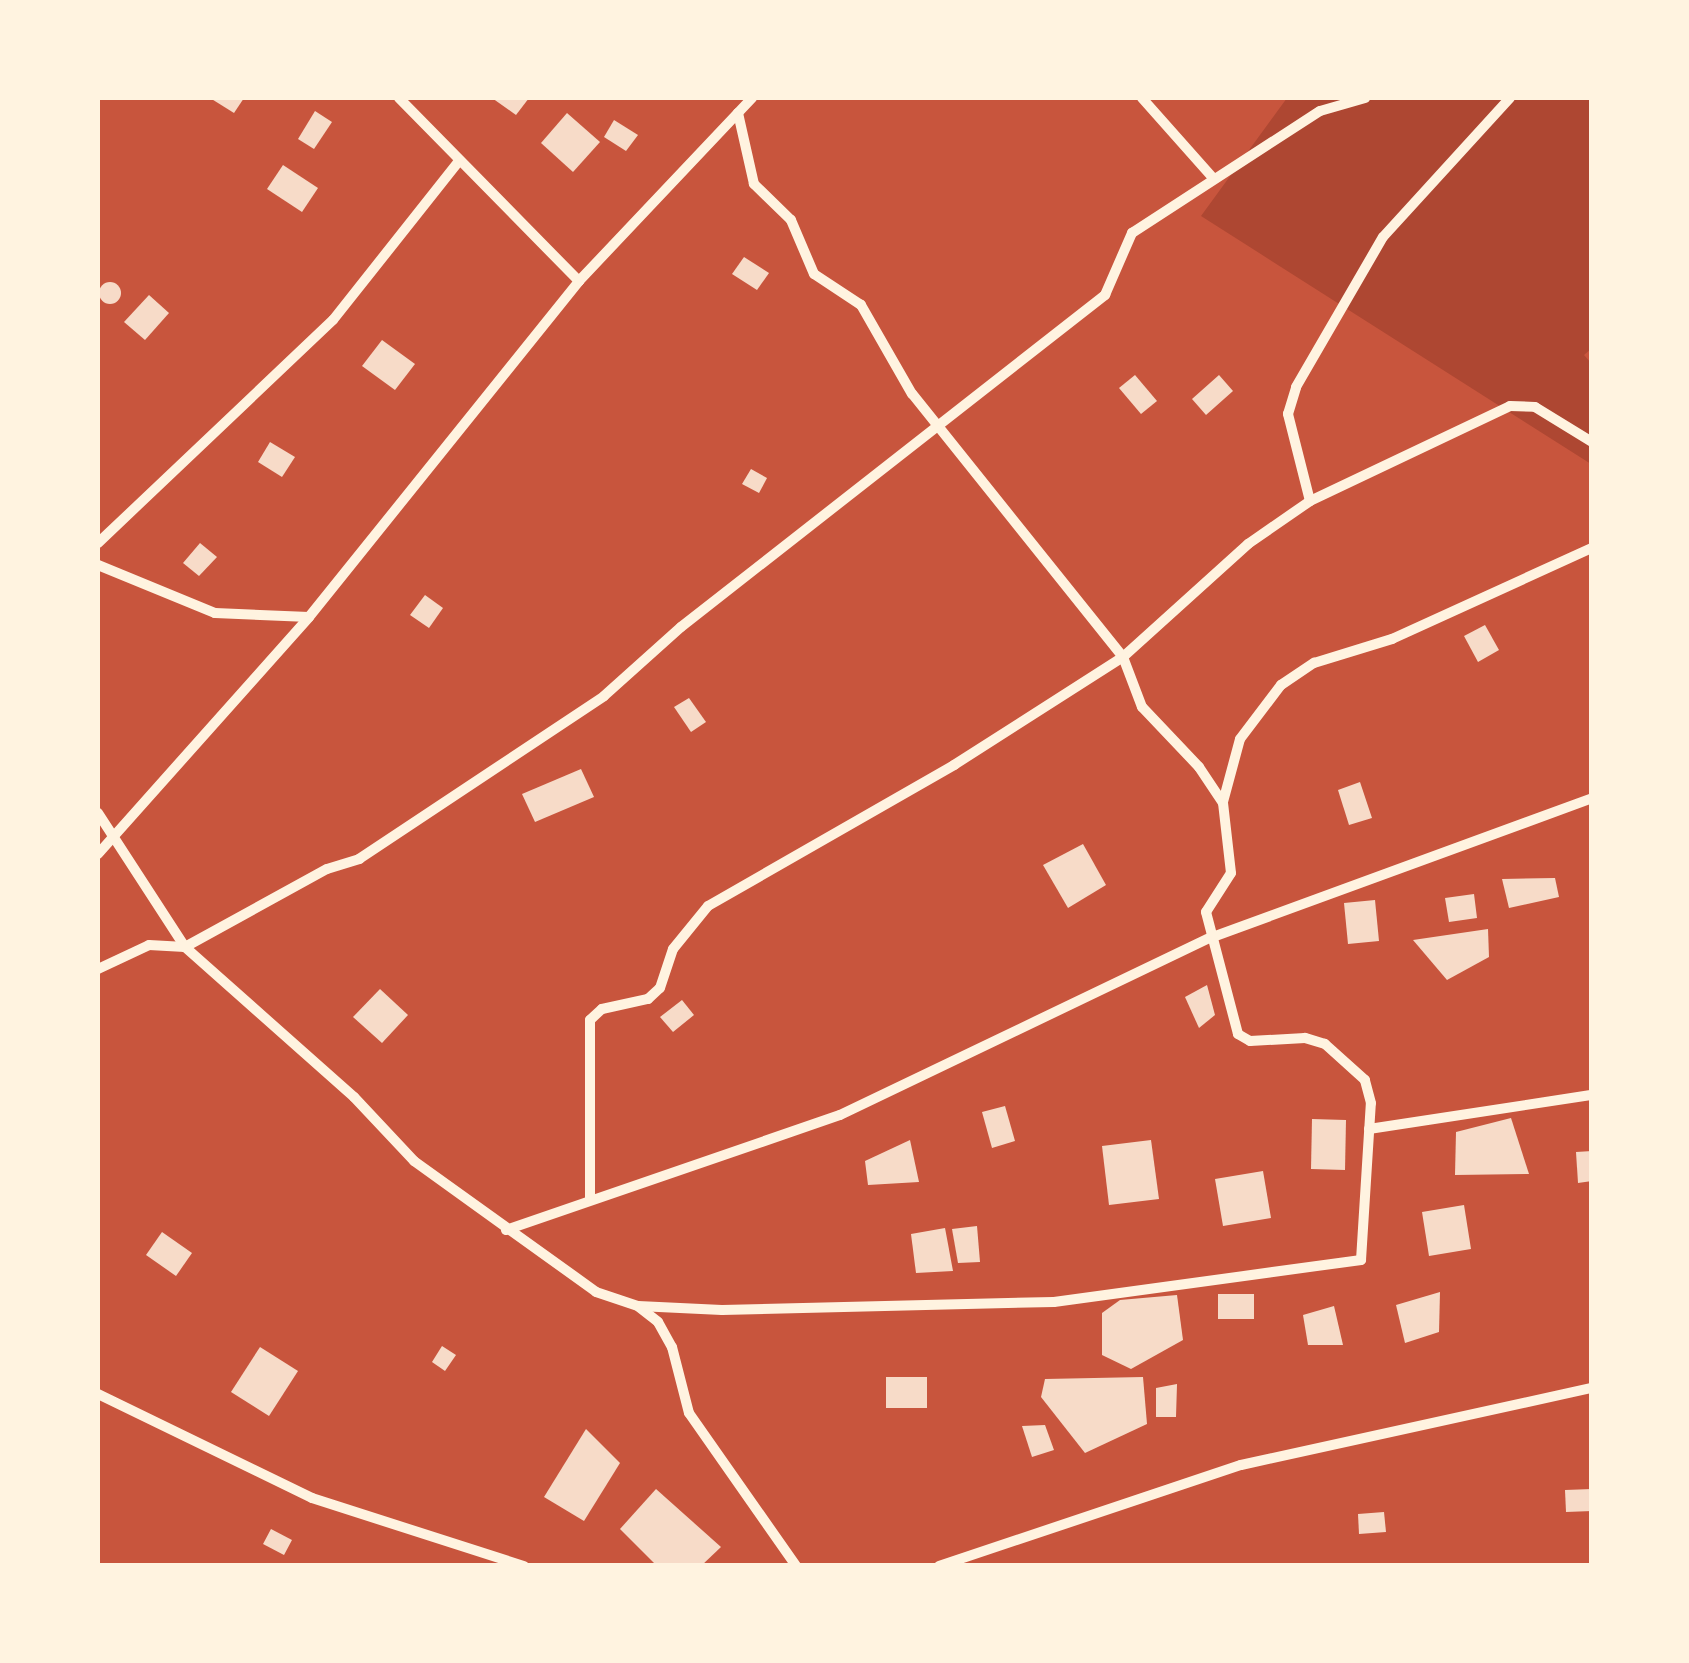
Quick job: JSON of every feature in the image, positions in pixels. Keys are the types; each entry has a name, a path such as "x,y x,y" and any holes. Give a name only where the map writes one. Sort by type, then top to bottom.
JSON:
{"street":[{"path":"398,98 579,281"},
{"path":"98,854 309,618 579,281 752,98"},
{"path":"1142,98 1213,178"},
{"path":"1320,111 1328,98"},
{"path":"98,969 148,946 184,947 327,869 359,859 604,696 681,626 1105,295 1132,232 1320,111 1365,98"},
{"path":"1310,501 1288,414 1296,386 1383,236 1510,98"},
{"path":"738,112 754,184 791,220 814,274 861,305 912,394 942,424 1012,527 1122,657 1142,708 1199,767 1223,803"},
{"path":"98,543 333,320 459,161"},
{"path":"590,1198 590,1020 602,1009 648,999 660,988 673,949 708,906 954,765 1122,657 1248,544 1310,501 1510,406 1535,408 1592,442"},
{"path":"638,1306 1054,1302 1350,1264 1366,1252 1369,1129 1365,1080 1325,1044 1304,1038 1250,1041 1238,1034 1210,938 1208,902 1230,873 1223,803 1240,739 1281,685 1314,663 1392,639 1592,548"},
{"path":"98,566 215,614 309,618"},
{"path":"506,1230 840,1115 1210,938 1592,798"},
{"path":"98,814 184,947 354,1098 414,1161 568,1278 638,1306 658,1322 672,1346 689,1413 796,1566"},
{"path":"1369,1129 1592,1095"},
{"path":"939,1566 1241,1465 1592,1388"},
{"path":"98,1394 312,1498 524,1566"}],"shaded area":[{"path":"1287,98 1591,98 1592,348 1584,355 1591,363 1591,464 1201,216"}],"building":[{"path":"210,98 244,98 234,113"},
{"path":"492,98 529,98 516,115"},
{"path":"315,111 332,122 314,149 298,139"},
{"path":"567,113 600,142 573,172 541,143"},
{"path":"614,120 638,135 626,151 604,137"},
{"path":"283,165 318,188 302,212 267,189"},
{"path":"744,257 769,273 757,290 732,274"},
{"path":"110,282 118,285 118,301 110,304 102,301 99,293 102,285"},
{"path":"149,295 169,313 145,340 124,322"},
{"path":"382,340 415,364 395,390 362,366"},
{"path":"1135,375 1157,401 1141,414 1119,388"},
{"path":"1219,375 1233,391 1206,415 1192,399"},
{"path":"270,442 295,457 282,477 258,462"},
{"path":"751,469 767,478 759,493 742,484"},
{"path":"200,543 217,557 199,576 183,563"},
{"path":"425,595 443,608 429,628 410,615"},
{"path":"1485,625 1499,650 1478,662 1464,636"},
{"path":"689,698 706,722 691,732 674,707"},
{"path":"581,769 594,797 535,822 522,794"},
{"path":"1360,782 1372,818 1349,825 1338,790"},
{"path":"1083,844 1106,885 1068,908 1043,865"},
{"path":"1555,878 1559,897 1509,908 1502,879"},
{"path":"1474,894 1477,918 1449,922 1445,898"},
{"path":"1375,900 1379,941 1348,944 1344,903"},
{"path":"1488,929 1489,957 1447,980 1413,940"},
{"path":"1207,985 1215,1015 1199,1028 1185,997"},
{"path":"380,989 408,1015 382,1043 353,1017"},
{"path":"682,1000 694,1015 673,1032 660,1017"},
{"path":"1005,1106 1015,1141 992,1148 982,1112"},
{"path":"1511,1118 1529,1174 1455,1175 1456,1132"},
{"path":"1312,1119 1346,1120 1345,1170 1311,1169"},
{"path":"910,1140 919,1182 868,1185 865,1161"},
{"path":"1151,1140 1159,1199 1109,1205 1102,1146"},
{"path":"1592,1151 1592,1181 1578,1183 1576,1152"},
{"path":"1263,1171 1271,1218 1223,1226 1215,1179"},
{"path":"1464,1205 1471,1249 1429,1256 1422,1212"},
{"path":"977,1226 980,1262 958,1263 952,1229"},
{"path":"945,1228 953,1271 916,1273 911,1234"},
{"path":"162,1232 192,1253 176,1276 146,1255"},
{"path":"1440,1292 1439,1332 1405,1343 1396,1305"},
{"path":"1218,1294 1254,1294 1254,1319 1218,1319"},
{"path":"1177,1295 1183,1340 1131,1369 1102,1355 1102,1313 1120,1300"},
{"path":"1334,1306 1343,1345 1308,1345 1303,1315"},
{"path":"442,1346 456,1355 445,1371 432,1362"},
{"path":"260,1347 298,1371 269,1416 231,1392"},
{"path":"886,1377 927,1377 927,1408 886,1408"},
{"path":"1143,1377 1147,1424 1085,1453 1041,1397 1045,1379"},
{"path":"1177,1384 1176,1417 1156,1417 1156,1388"},
{"path":"1045,1425 1054,1450 1032,1457 1022,1426"},
{"path":"586,1429 620,1463 584,1521 544,1497"},
{"path":"656,1489 721,1547 701,1566 657,1566 620,1529"},
{"path":"1592,1489 1592,1511 1566,1512 1565,1490"},
{"path":"1384,1512 1386,1532 1359,1534 1358,1514"},
{"path":"271,1529 292,1540 284,1555 263,1544"}]}
